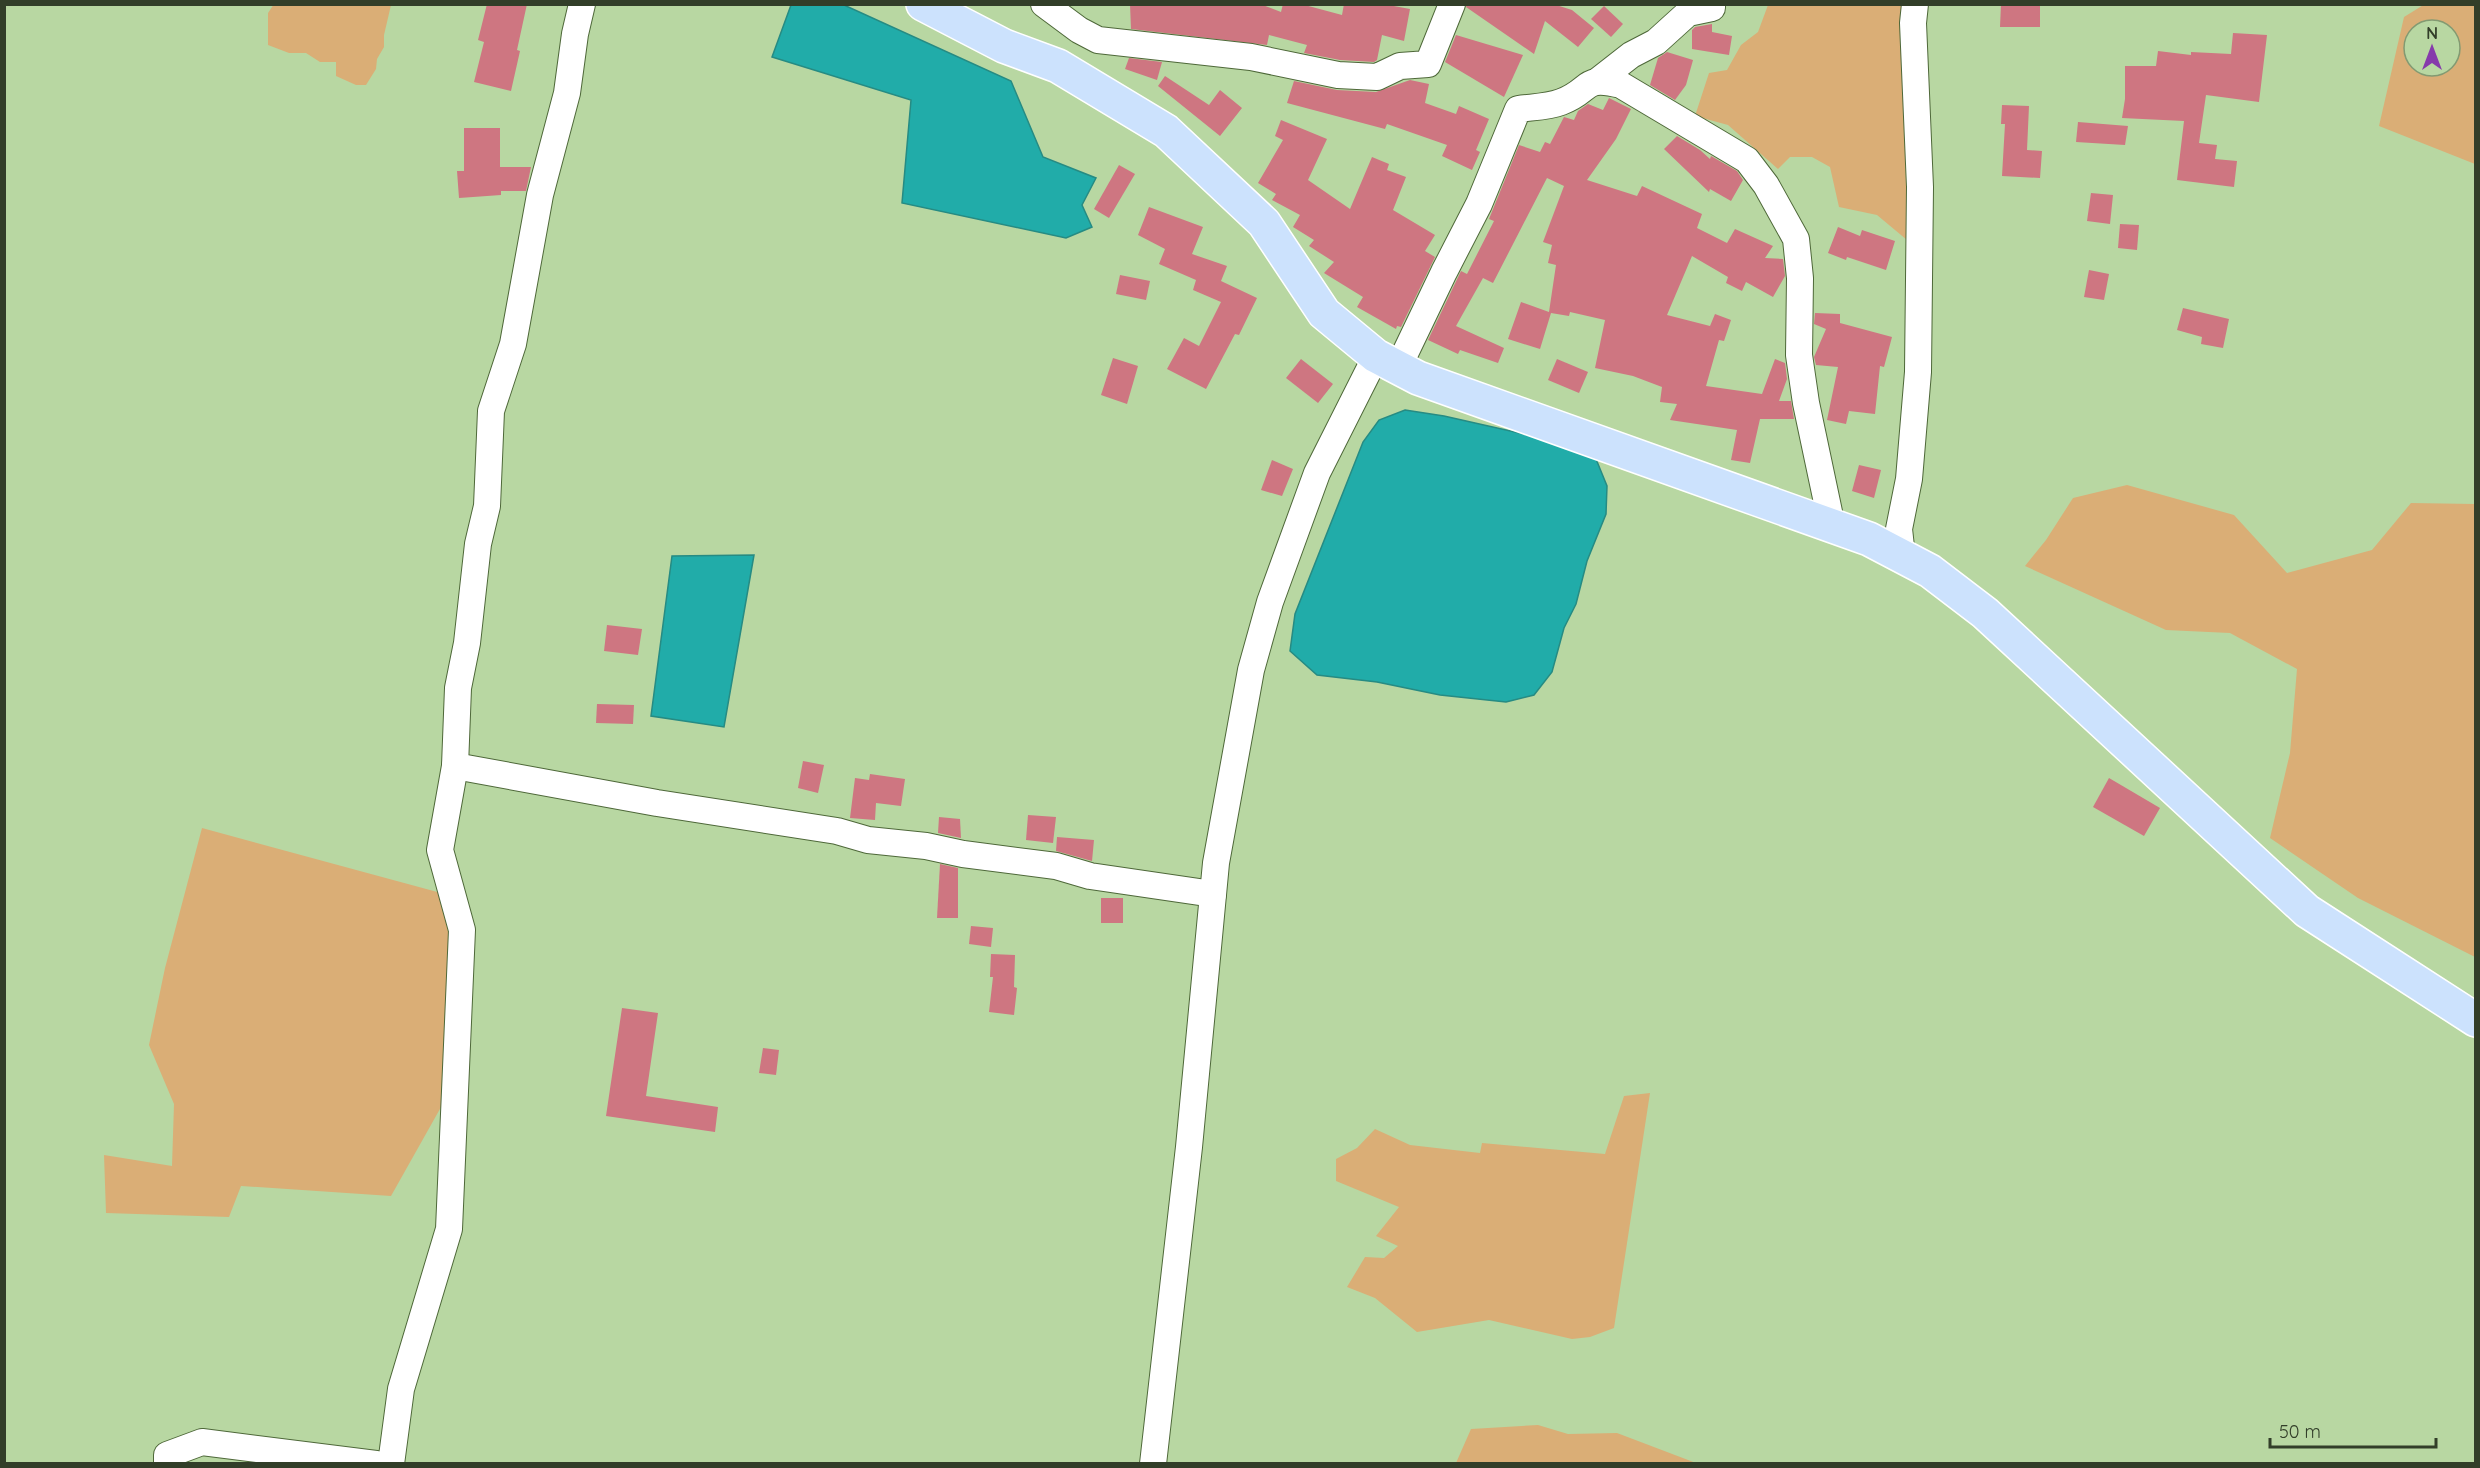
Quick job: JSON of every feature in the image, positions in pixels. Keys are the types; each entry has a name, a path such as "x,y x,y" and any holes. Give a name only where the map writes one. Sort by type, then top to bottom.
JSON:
{"main road":[{"path":"923,4 1004,46 1058,66 1166,131 1264,223 1324,313 1387,362 1418,378 1869,539 1930,571 1985,614 2307,911 2475,1020"}],"street":[{"path":"391,1464 401,1389 449,1229 462,930 440,850 455,766 458,688 467,642 478,544 487,506 491,411 513,344 540,195 567,93 575,34 582,4"},
{"path":"1044,4 1079,30 1098,40 1251,57 1338,75 1377,77 1400,66 1428,64 1452,4"},
{"path":"1153,1464 1189,1147 1213,894 1225,804 1251,670 1270,602 1317,473 1443,272 1479,204 1518,109 1557,103 1576,95 1589,83 1599,80 1631,55 1656,42 1688,13 1712,8 1712,4"},
{"path":"1902,556 1899,529 1910,478 1918,372 1920,187 1913,23 1915,4"},
{"path":"1599,80 1621,85 1747,160 1766,185 1796,239 1800,279 1799,355 1806,403 1833,526"},
{"path":"455,766 657,803 837,831 868,840 926,846 963,854 1056,866 1090,876 1213,894"},
{"path":"167,1464 167,1455 202,1442 376,1464"}],"shaded area":[{"path":"274,4 391,5 384,35 384,47 377,59 376,69 366,85 356,85 336,76 336,62 320,62 306,53 289,53 268,45 268,13"},
{"path":"2425,4 2475,5 2475,164 2379,126 2402,26 2402,78 2462,78 2462,18 2404,18"},
{"path":"1768,5 1906,5 1903,27 1907,240 1877,215 1839,207 1830,167 1812,157 1790,157 1778,169 1728,125 1695,116 1709,73 1727,70 1741,45 1758,32"},
{"path":"2127,485 2234,515 2287,573 2372,550 2411,503 2475,504 2475,957 2358,898 2270,838 2290,753 2297,669 2230,633 2166,630 2025,566 2046,540 2073,498"},
{"path":"202,828 441,893 449,937 445,1100 391,1196 241,1186 229,1217 106,1213 104,1155 172,1166 174,1104 149,1045 165,968"},
{"path":"1650,1093 1614,1328 1590,1337 1572,1339 1489,1320 1417,1332 1375,1298 1347,1287 1365,1257 1384,1258 1398,1246 1376,1236 1399,1207 1336,1181 1336,1159 1357,1148 1375,1129 1410,1145 1480,1153 1482,1143 1605,1154 1624,1096"},
{"path":"1538,1425 1568,1434 1617,1433 1696,1463 1456,1463 1471,1429"}],"water":[{"path":"791,5 844,5 1011,81 1043,157 1096,178 1082,205 1092,227 1066,238 902,203 911,100 772,57"},
{"path":"1405,410 1444,416 1568,444 1596,459 1607,486 1606,514 1587,561 1576,604 1564,628 1552,672 1534,695 1506,702 1440,695 1377,682 1317,675 1290,651 1295,614 1363,442 1379,420"},
{"path":"754,555 724,727 651,716 672,556"}],"building":[{"path":"487,4 527,4 511,91 474,82 484,42 478,40"},
{"path":"1130,4 1260,4 1281,12 1283,4 1301,4 1342,15 1344,4 1383,4 1410,9 1404,41 1382,35 1377,60 1374,62 1340,60 1304,53 1307,45 1269,35 1267,45 1131,29"},
{"path":"1467,4 1553,4 1572,10 1594,28 1578,47 1545,21 1534,54 1466,7"},
{"path":"2001,4 2040,4 2040,27 2000,27"},
{"path":"1604,6 1623,24 1611,37 1591,19"},
{"path":"1712,24 1712,32 1732,36 1729,55 1692,49 1692,30 1695,27"},
{"path":"2233,33 2267,35 2259,102 2206,95 2199,143 2217,145 2215,159 2237,161 2234,187 2177,180 2184,121 2122,118 2125,99 2125,66 2156,66 2158,51 2191,55 2191,52 2231,54"},
{"path":"1456,35 1523,55 1504,97 1445,62"},
{"path":"1667,52 1693,60 1686,85 1675,100 1650,85 1658,58"},
{"path":"1129,58 1162,62 1157,80 1125,69"},
{"path":"1165,76 1209,105 1220,90 1242,108 1220,136 1158,86"},
{"path":"1410,80 1429,84 1425,103 1456,114 1459,106 1489,119 1476,150 1480,152 1472,170 1442,156 1447,145 1387,124 1385,129 1287,103 1294,81 1337,90 1376,92"},
{"path":"1609,98 1631,109 1616,139 1587,180 1637,196 1642,186 1702,214 1697,228 1727,243 1735,229 1773,246 1765,258 1783,259 1785,276 1773,297 1746,282 1742,291 1726,283 1728,277 1692,256 1667,315 1710,326 1715,314 1731,320 1724,341 1719,340 1706,386 1762,394 1775,359 1785,363 1787,379 1779,401 1791,401 1794,419 1760,419 1750,463 1731,460 1737,430 1670,420 1677,404 1660,402 1662,387 1633,376 1595,368 1605,320 1570,312 1569,316 1551,313 1540,349 1508,339 1521,302 1549,312 1556,265 1548,263 1552,245 1543,242 1564,186 1547,178 1493,283 1483,278 1456,326 1504,348 1498,363 1460,350 1458,354 1428,340 1461,271 1467,274 1494,221 1489,219 1519,145 1540,152 1545,142 1550,144 1564,117 1574,120 1578,111 1588,104 1603,110"},
{"path":"2002,105 2029,106 2027,150 2042,151 2040,178 2002,176 2005,124 2001,124"},
{"path":"1281,120 1327,139 1308,180 1350,209 1372,157 1389,164 1387,170 1406,177 1393,210 1435,235 1425,251 1435,257 1401,327 1397,326 1396,329 1357,307 1363,297 1324,273 1334,262 1309,246 1314,240 1293,227 1300,215 1272,200 1276,194 1258,183 1283,140 1275,136"},
{"path":"2078,122 2128,126 2125,145 2076,142"},
{"path":"464,128 500,128 500,167 531,167 526,191 501,191 501,195 459,198 457,171 464,171"},
{"path":"1677,136 1710,159 1711,156 1737,171 1743,180 1731,201 1710,189 1709,192 1664,149"},
{"path":"1119,165 1135,174 1109,218 1094,209"},
{"path":"2091,193 2113,195 2110,224 2087,221"},
{"path":"1149,207 1203,227 1192,254 1227,266 1221,281 1257,298 1239,335 1235,334 1206,389 1167,369 1184,338 1199,346 1221,302 1193,290 1196,280 1159,264 1165,249 1138,235"},
{"path":"2120,224 2139,225 2137,250 2118,248"},
{"path":"1838,227 1860,236 1862,230 1895,241 1886,270 1828,253"},
{"path":"2089,270 2109,274 2104,300 2084,297"},
{"path":"1120,275 1150,281 1146,300 1116,294"},
{"path":"2183,308 2229,319 2223,348 2201,344 2202,337 2177,330"},
{"path":"1815,313 1840,314 1840,323 1892,337 1884,367 1880,366 1875,414 1849,411 1846,424 1827,420 1838,367 1816,365 1814,357 1826,329 1814,324"},
{"path":"1113,358 1138,366 1127,404 1101,395"},
{"path":"1301,359 1333,384 1318,403 1286,378"},
{"path":"1557,359 1588,372 1579,393 1548,380"},
{"path":"1272,460 1293,469 1282,496 1261,490"},
{"path":"1859,465 1881,470 1874,498 1852,491"},
{"path":"607,625 642,629 638,655 604,651"},
{"path":"597,704 634,705 633,724 596,723"},
{"path":"803,761 824,765 818,793 798,788"},
{"path":"870,774 905,779 901,806 876,803 875,820 850,818 855,778 869,780"},
{"path":"2109,778 2160,808 2144,836 2093,807"},
{"path":"1028,815 1056,817 1053,843 1026,840"},
{"path":"939,817 960,819 961,838 938,833"},
{"path":"1057,837 1094,840 1092,861 1056,851"},
{"path":"940,864 958,868 958,918 937,918"},
{"path":"1101,898 1123,898 1123,923 1101,923"},
{"path":"971,926 993,928 991,947 969,944"},
{"path":"991,954 1015,955 1014,987 1017,988 1014,1015 989,1012 993,977 990,977"},
{"path":"622,1008 658,1013 646,1096 718,1107 715,1132 606,1116"},
{"path":"763,1048 779,1050 776,1075 759,1073"}]}
